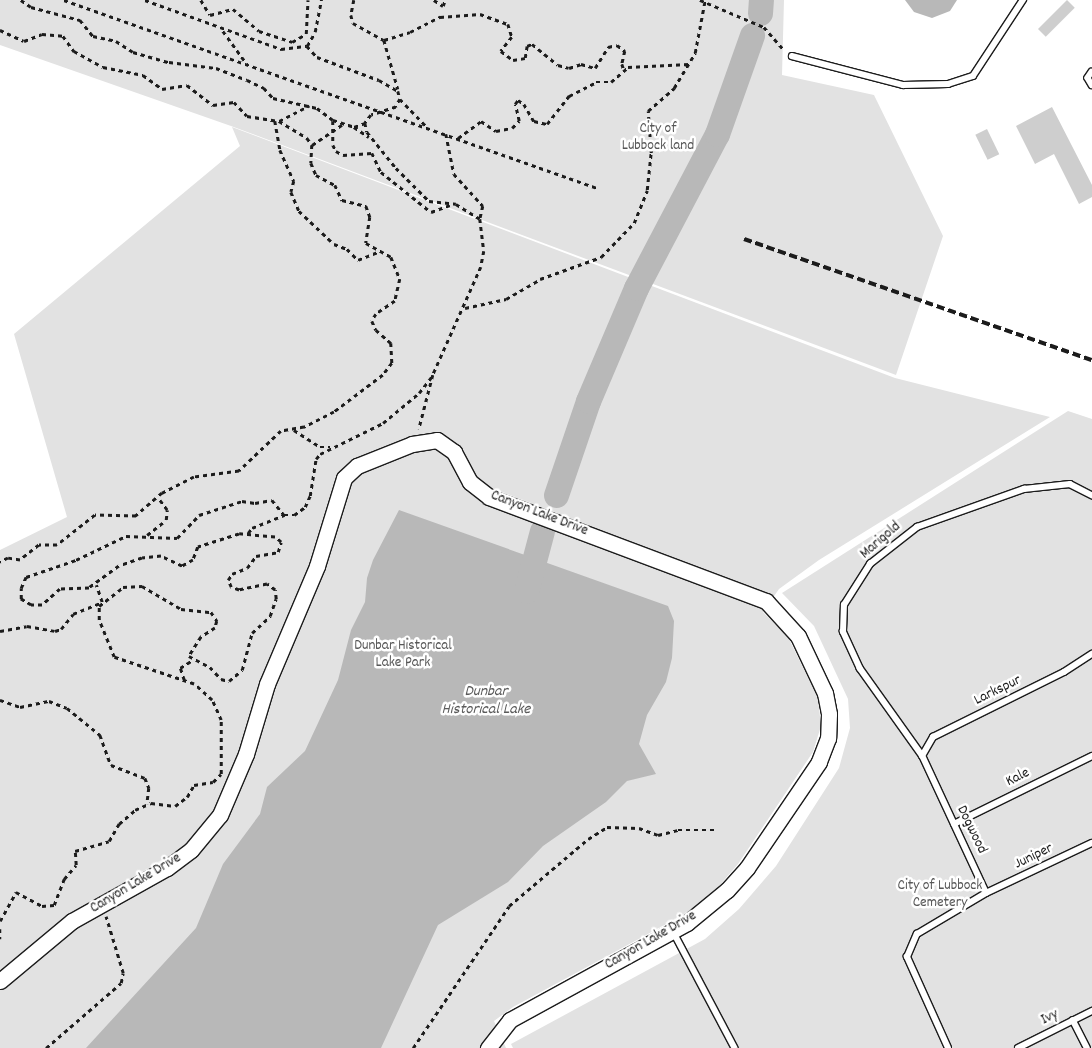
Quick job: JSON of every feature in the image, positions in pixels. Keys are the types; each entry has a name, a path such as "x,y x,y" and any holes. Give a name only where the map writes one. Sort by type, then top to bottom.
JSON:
{"street":[{"name":"Canyon Lake Drive","path":"0,981 72,921 167,868 191,850 220,815 246,754 267,684 317,566 344,478 357,466 412,444 437,440 446,444 470,482 489,497 756,595 789,623 815,667 825,693 829,714 828,738 819,762 748,868 709,906 674,931 510,1020 488,1048"}],"lane":[{"path":"792,56 903,85 948,84 973,76 1023,0"},
{"path":"1092,72 1088,78 1092,85"},
{"name":"Marigold","path":"922,756 860,669 844,632 844,605 870,564 917,527 1024,489 1070,484 1090,493"},
{"name":"Larkspur","path":"922,756 933,736 1064,672 1092,654"},
{"name":"Dogwood","path":"922,756 986,893"},
{"name":"Kale","path":"954,824 1092,756"},
{"name":"Juniper","path":"986,893 1092,843"},
{"path":"948,1048 907,957 916,934 986,893"},
{"path":"674,931 735,1048"},
{"name":"Ivy","path":"1018,1048 1092,1011"},
{"path":"1073,1020 1087,1048"}],"path":[{"path":"21,0 31,7 80,20 93,36 116,41 134,52 163,61 216,68 258,84 277,99 311,106 342,125 354,127 365,124 371,115 396,107 400,99"},
{"path":"64,0 597,188"},
{"path":"145,0 268,46 281,49 306,47 310,42 320,0"},
{"path":"201,0 210,15 234,9 259,31 306,47 317,57 379,80 398,91"},
{"path":"308,0 310,42"},
{"path":"354,0 351,15 353,23 384,40 410,32 440,17 480,14 508,24 512,37 502,51 513,60 525,58 527,46 532,44 558,65 569,68 581,64 595,68 608,47 617,45 625,52 622,64 624,70"},
{"path":"434,0 443,6 445,0"},
{"path":"700,0 764,27 792,56"},
{"path":"465,308 506,299 540,279 601,256 621,240 634,223 647,190 651,153 648,112 674,88 695,53 705,1"},
{"path":"222,29 248,65"},
{"path":"0,30 24,41 42,34 63,36 74,51 102,67 143,76 162,89 187,85 213,104 231,101 248,116 277,121 308,138 312,145 310,159 316,175 334,185 342,200 366,206 370,217 366,243 391,257 400,279 395,302 376,314 372,321 376,330 391,343 392,363 377,380 326,417 294,430 280,431 239,471 194,477 158,498 136,516 95,515 57,545 34,546 25,558 0,562"},
{"path":"292,42 302,39 308,30"},
{"path":"384,40 400,99 427,127"},
{"path":"458,138 481,121 496,131 512,128 519,121 515,104 518,100 524,104 534,121 547,124 570,96 596,82 611,82 624,70 634,66 689,64"},
{"path":"277,121 311,106"},
{"path":"333,120 335,128 333,145 339,154 372,153 381,172 432,212 451,204"},
{"path":"277,121 280,150 294,181 291,192 299,211 334,244 347,249 358,260 380,252"},
{"path":"365,124 370,138"},
{"path":"312,145 342,125"},
{"path":"354,127 370,138 429,202 467,208 480,219"},
{"path":"412,444 433,375 465,308 481,267 484,251 480,219 483,206 454,174 446,134"},
{"path":"248,533 252,528 284,515 294,515 305,507 313,484 316,459 333,447 383,423 419,393 433,375"},
{"path":"294,430 320,447 333,447"},
{"path":"145,536 166,520 167,510 158,498"},
{"path":"185,681 180,668 193,660 206,664 225,681 234,678 246,662 252,632 272,612 276,594 270,585 239,590 228,583 232,574 244,570 256,556 274,554 280,549 281,542 275,537 248,533 198,547 193,560 182,566 161,556 124,563 96,585 85,589 60,589 48,602 37,605 25,603 20,594 26,577 76,560 120,537 177,538 200,515 242,501 255,503 272,500 284,515"},
{"path":"0,921 16,892 42,906 54,905 64,879 76,865 75,851 109,841 123,819 147,804 175,806 187,797 194,785 213,782 221,774 219,711 201,689 185,681 114,656 98,616 102,602 96,585"},
{"path":"0,632 27,626 55,631 66,625 73,614 102,602 123,588 142,586 181,608 214,614 215,628 190,650 193,660"},
{"path":"0,700 20,707 49,701 68,708 100,735 111,765 146,778 149,788 147,804"},
{"path":"413,1048 509,906 588,839 607,827 639,828 658,835 678,830 714,830"},
{"path":"46,1048 120,983 123,973 103,905"},
{"path":"0,929 0,939"}],"green space":[{"name":"City of Lubbock land","path":"0,0 784,0 782,75 874,95 943,236 896,375 231,126 0,45"},
{"name":"Dunbar Historical Lake Park","path":"232,127 895,378 1050,417 819,560 779,589 763,612 788,637 818,698 821,726 813,752 738,864 719,886 685,914 513,1007 494,1021 506,1048 0,1048 0,550 67,517 14,334 240,146"},
{"name":"City of Lubbock Cemetery","path":"1068,411 1092,419 1092,1048 513,1048 511,1044 705,939 739,909 776,866 839,768 850,728 848,699 814,626 782,593"}],"water":[{"path":"905,0 957,0 950,11 932,18 914,12"},
{"name":"Dunbar Historical Lake","path":"399,510 668,606 674,621 672,658 666,682 647,715 639,744 656,774 627,781 606,802 543,846 508,882 438,925 381,1048 86,1048 196,928 223,864 260,814 267,787 305,751 338,680 351,630 365,602 367,578 373,560"}],"building":[{"path":"1067,0 1075,8 1046,37 1038,29"},
{"path":"1052,107 1092,185 1092,197 1079,204 1054,154 1035,164 1016,126"},
{"path":"987,129 999,154 988,160 975,135"}],"waterway":[{"path":"760,13 761,0"},
{"path":"556,495 588,401 636,288 717,134 752,35"},
{"path":"526,591 542,531"}],"railway":[{"path":"744,239 1092,360"}]}
